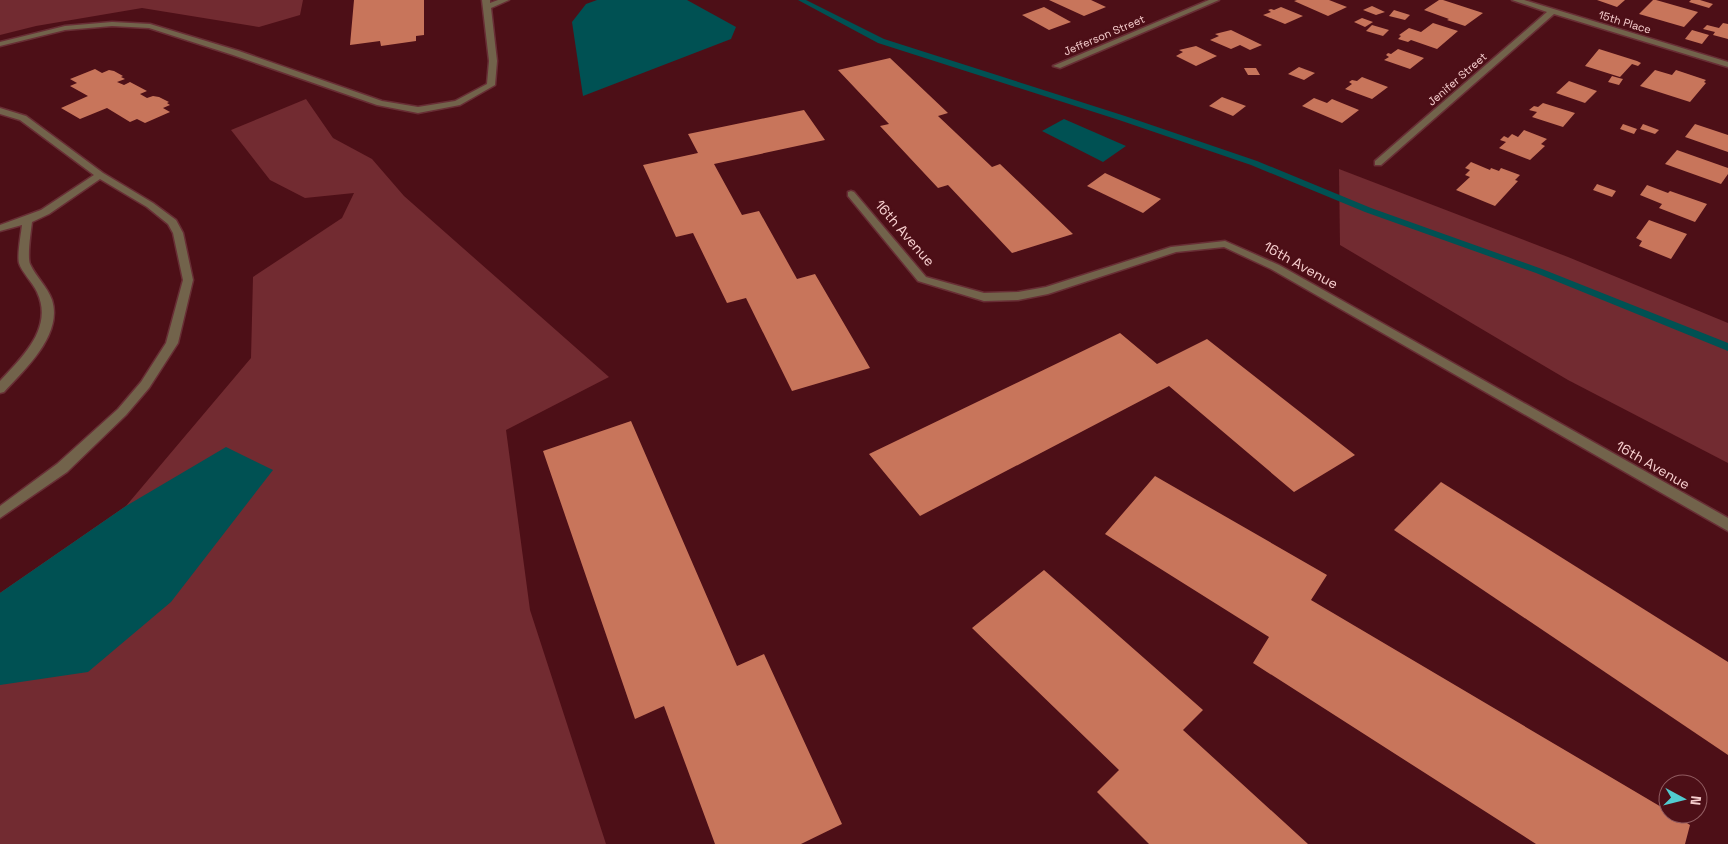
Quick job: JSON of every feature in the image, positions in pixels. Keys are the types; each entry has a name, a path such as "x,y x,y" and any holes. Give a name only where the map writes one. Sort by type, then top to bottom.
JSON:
{"street":[{"path":"0,44 65,28 112,24 150,26 236,53 380,103 418,110 457,103 491,85 493,61 487,4 505,0"},
{"name":"Jefferson Street","path":"1057,66 1215,0"},
{"name":"15th Place","path":"1516,0 1728,65"},
{"name":"Jenifer Street","path":"1378,163 1552,12"},
{"path":"0,111 23,118 100,175 150,205 172,222 178,233 188,280 172,343 145,385 122,412 62,468 0,512"},
{"path":"0,228 27,220 45,212 100,175"},
{"name":"16th Avenue","path":"851,194 922,279 984,297 1018,296 1048,290 1174,249 1225,244 1274,267 1728,524"},
{"path":"0,389 40,341 48,320 49,308 44,295 35,277 24,263 27,220"}],"shaded area":[{"path":"0,0 303,0 300,15 259,27 142,8 36,26 0,35"},
{"path":"306,99 333,138 372,159 404,196 609,377 506,430 530,610 606,844 0,844 0,593 126,506 251,358 253,277 342,218 354,193 305,198 270,180 231,130"},
{"path":"1339,169 1568,257 1728,323 1728,463 1568,380 1340,245"}],"water":[{"path":"597,0 687,0 736,27 731,39 583,96 572,22 586,4"},
{"path":"1064,119 1126,146 1103,162 1042,131"},
{"path":"226,447 273,470 171,602 88,672 0,685 0,593 126,506"}],"building":[{"path":"354,0 424,0 424,35 416,36 416,41 381,46 380,41 350,45"},
{"path":"1049,0 1091,0 1106,7 1084,16"},
{"path":"1329,0 1347,7 1328,16 1294,1"},
{"path":"1439,0 1483,13 1465,26 1424,10"},
{"path":"1597,0 1625,0 1617,7"},
{"path":"1653,0 1698,12 1684,27 1639,14"},
{"path":"1691,0 1700,0 1713,4 1709,8 1689,2"},
{"path":"1372,6 1385,12 1376,15 1363,10"},
{"path":"1044,7 1071,22 1049,30 1022,15"},
{"path":"1281,7 1303,16 1285,24 1263,15 1271,12 1268,10"},
{"path":"1394,10 1410,15 1405,20 1389,16"},
{"path":"1362,18 1373,22 1365,27 1354,22"},
{"path":"1433,23 1458,31 1437,49 1411,40 1408,42 1398,39 1401,36 1399,35 1409,28 1421,32"},
{"path":"1723,23 1728,24 1728,39 1713,35 1715,32 1703,29 1707,25 1719,28"},
{"path":"1372,25 1389,30 1383,36 1366,31"},
{"path":"1231,30 1262,45 1250,50 1240,45 1231,49 1210,40 1219,36 1215,34"},
{"path":"1692,30 1709,35 1702,44 1685,39"},
{"path":"1196,46 1217,56 1196,66 1176,56 1183,52 1179,50"},
{"path":"1398,49 1424,58 1410,69 1384,60 1389,57 1386,55 1388,53 1391,54"},
{"path":"1599,49 1641,63 1638,66 1632,64 1620,77 1585,66"},
{"path":"890,58 948,113 938,116 992,167 1000,164 1073,234 1012,253 948,185 938,188 880,126 889,124 838,70"},
{"path":"1299,67 1315,73 1304,80 1288,74"},
{"path":"1244,68 1256,68 1260,75 1248,75"},
{"path":"95,69 102,73 109,70 114,71 125,79 117,82 124,85 130,82 147,91 140,94 147,98 159,97 169,102 167,103 170,105 163,108 170,112 145,123 137,119 130,122 107,108 80,119 61,108 88,96 70,86 77,83 70,79"},
{"path":"1655,70 1672,75 1676,70 1706,80 1704,82 1706,83 1690,102 1640,86"},
{"path":"1612,76 1623,79 1619,85 1608,82"},
{"path":"1362,77 1388,87 1372,99 1345,89 1352,84 1349,82 1352,80 1357,81"},
{"path":"1569,81 1597,91 1585,103 1556,93"},
{"path":"1222,97 1246,106 1233,116 1209,106"},
{"path":"1314,98 1327,103 1332,99 1359,110 1342,123 1302,106"},
{"path":"1543,103 1575,113 1563,127 1532,117 1537,112 1529,110"},
{"path":"804,110 825,140 714,164 742,215 759,211 797,279 815,274 870,368 792,391 746,298 727,303 693,233 676,237 643,165 698,153 688,134"},
{"path":"1623,124 1637,129 1634,134 1620,129"},
{"path":"1643,124 1659,130 1655,134 1640,129"},
{"path":"1695,124 1728,135 1728,152 1685,137"},
{"path":"1524,130 1547,139 1541,144 1545,146 1530,160 1499,148 1506,142 1500,140 1504,136 1508,138 1512,134 1518,137"},
{"path":"1677,150 1728,168 1728,174 1721,184 1665,164"},
{"path":"1471,162 1490,170 1491,168 1499,171 1501,168 1520,175 1515,180 1518,181 1495,206 1456,190 1470,177 1465,175 1470,170 1465,168"},
{"path":"1105,173 1161,199 1143,213 1087,186"},
{"path":"1597,184 1616,191 1612,197 1593,190"},
{"path":"1647,185 1707,204 1695,222 1659,208 1662,204 1640,195"},
{"path":"1649,220 1687,234 1671,259 1639,246 1642,241 1636,238"},
{"path":"1120,333 1157,364 1207,339 1355,455 1294,492 1169,386 920,516 869,454"},
{"path":"631,421 737,666 764,654 842,824 801,844 715,844 664,706 635,719 543,451"},
{"path":"1155,476 1327,575 1311,600 1658,805 1658,824 1690,825 1685,844 1536,844 1253,663 1269,637 1105,534"},
{"path":"1441,482 1728,662 1728,755 1394,530"},
{"path":"1044,570 1203,710 1183,730 1308,844 1149,844 1097,792 1119,770 972,628"}],"waterway":[{"path":"801,0 881,41 1122,118 1254,163 1368,210 1539,271 1728,347"}]}
